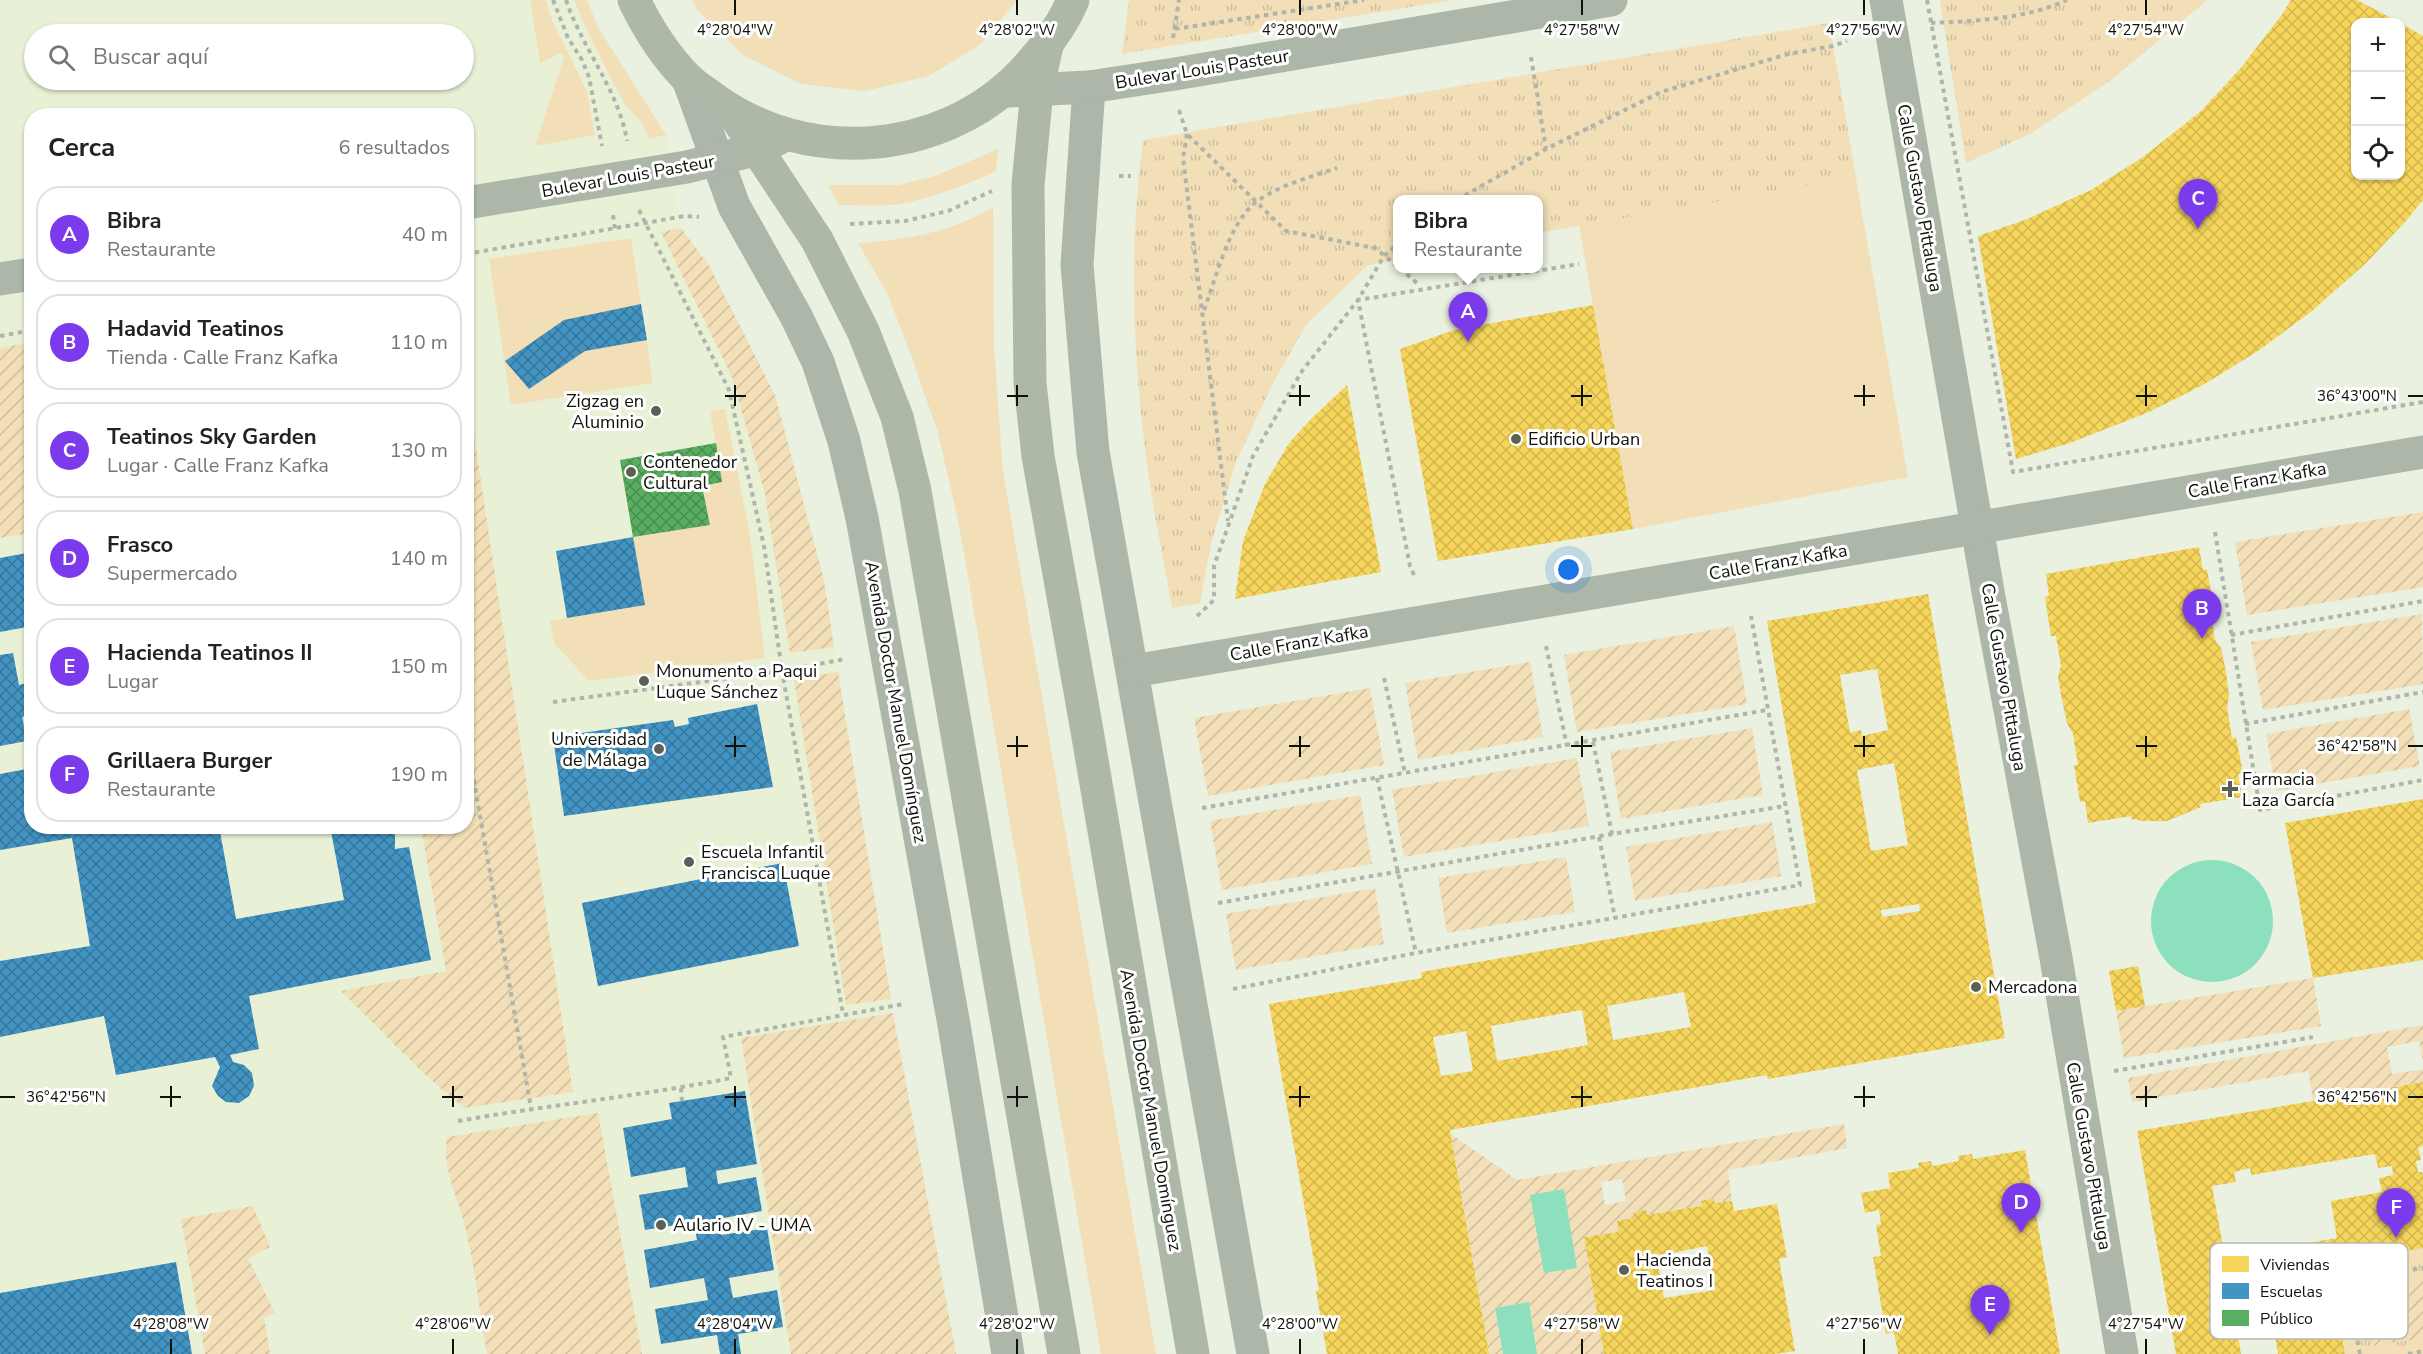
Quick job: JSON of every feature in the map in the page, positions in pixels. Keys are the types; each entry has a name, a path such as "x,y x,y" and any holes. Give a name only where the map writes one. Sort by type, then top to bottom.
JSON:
{"main road":[{"path":"634,0 649,32 688,79 772,142 817,240 864,331 897,417 915,491 1064,1354"},
{"path":"772,142 861,144 900,140 937,129 963,117 1004,91 1047,46 1068,13 1073,0"},
{"name":"Avenida Doctor Manuel Domínguez","path":"1047,46 1037,89 1028,185 1028,330 1030,383 1038,456 1193,1354"}],"street":[{"name":"Bulevar Louis Pasteur","path":"1004,91 1089,87 1611,0"},
{"name":"Calle Gustavo Pittaluga","path":"1886,0 1977,528 2056,958 2122,1354"},
{"name":"Avenida Doctor Manuel Domínguez","path":"688,79 734,206 796,316 818,362 844,441 862,518 952,1013 1008,1354"},
{"path":"1089,87 1077,265 1093,452 1252,1354"},
{"name":"Bulevar Louis Pasteur","path":"474,203 717,161 772,142"},
{"path":"0,279 24,275"},
{"name":"Calle Franz Kafka","path":"1133,671 2423,452"}],"path":[{"path":"474,253 615,230 591,83 582,60 568,38 553,0"},
{"path":"566,0 574,26 616,105 626,135"},
{"path":"1172,46 1179,0"},
{"path":"1175,29 1364,0"},
{"path":"1927,0 2013,472 2423,402"},
{"path":"1931,23 1966,22 2047,9 2067,0"},
{"path":"1466,195 1546,149 1661,93 1788,54 1833,46 1846,41"},
{"path":"1531,57 1546,149"},
{"path":"1179,118 1187,134 1286,231 1375,248 1393,263"},
{"path":"1187,134 1183,158 1228,522"},
{"path":"1203,312 1227,248 1241,219 1256,202 1292,183 1338,168"},
{"path":"849,224 905,221 948,211 994,190"},
{"path":"639,210 729,390 764,546 782,670 843,1014"},
{"path":"1197,616 1214,600 1214,566 1253,456 1297,380 1358,300 1384,256 1393,248"},
{"path":"1543,270 1579,264"},
{"path":"1405,273 1418,284"},
{"path":"1358,300 1524,273"},
{"path":"1358,300 1410,566 1414,575"},
{"path":"0,336 24,332"},
{"path":"2215,532 2260,810 2423,780"},
{"path":"2231,634 2423,601"},
{"path":"1233,989 1416,953 1800,885 1751,616"},
{"path":"1546,646 1567,746"},
{"path":"553,702 845,659"},
{"path":"1384,678 1405,773"},
{"path":"2245,724 2423,692"},
{"path":"1202,808 1767,710"},
{"path":"1593,742 1612,834"},
{"path":"1377,778 1416,953"},
{"path":"474,781 531,1108"},
{"path":"1218,903 1785,806"},
{"path":"1599,837 1615,918"},
{"path":"458,1121 531,1108 681,1088 731,1078 723,1037 904,1004"},
{"path":"2114,1071 2313,1037"},
{"path":"681,1088 682,1102"},
{"path":"2408,1270 2423,1268"},
{"path":"2357,1339 2360,1354"},
{"path":"2408,1354 2423,1351"}],"shaded area":[{"name":"Universidad de Málaga","path":"0,0 587,0 599,29 666,135 681,228 710,267 775,395 824,580 893,1013 956,1354 0,1354"},
{"path":"2212,860 2235,865 2246,870 2255,878 2263,887 2268,898 2273,921 2268,944 2263,955 2255,964 2246,972 2235,977 2212,982 2189,977 2178,972 2169,964 2161,955 2156,944 2151,921 2156,898 2161,887 2169,878 2178,870 2189,865"},
{"path":"1564,1189 1577,1268 1544,1273 1530,1195"},
{"path":"1529,1302 1537,1354 1503,1354 1495,1308"}],"green space":[{"path":"530,0 546,0 552,20 587,92 595,135 535,146 564,57 561,53 540,63"},
{"path":"574,0 587,0 599,29 666,135 648,139 644,127 626,105 610,76"},
{"path":"692,0 1017,0 981,44 929,76 865,91 801,84 743,55 697,10"},
{"path":"1129,0 1453,0 1122,54"},
{"path":"2207,0 2110,81 2030,134 1966,163 1940,1"},
{"path":"1829,23 1856,177 1543,232 1543,195 1393,195 1393,261 1368,265 1306,325 1272,385 1236,462 1212,540 1200,603 1172,608 1149,478 1136,351 1135,224 1143,140"},
{"path":"1835,57 1908,477 1633,529 1579,226 1591,200"},
{"path":"998,149 996,171 949,190 899,204 839,205 828,185 898,185 935,176"},
{"path":"993,207 994,346 1003,472 1156,1354 1101,1354 959,525 938,433 911,355 887,293 858,243 893,240 945,229 978,216"},
{"path":"681,228 710,267 775,395 824,580 834,647 790,653 765,494 732,377 661,232"},
{"path":"631,238 653,383 511,405 489,259"},
{"path":"24,343 24,534 0,538 0,348"},
{"path":"725,409 750,535 765,658 589,681 554,643 550,621 644,605 633,537 709,525 702,486 722,482 710,411"},
{"path":"474,435 573,1092 464,1108 422,1072 341,991 446,971 422,834 474,834"},
{"path":"2423,512 2423,587 2247,615 2235,542"},
{"path":"2422,614 2423,684 2263,710 2251,642"},
{"path":"1734,626 1747,704 1577,732 1564,655"},
{"path":"1530,662 1543,737 1418,760 1405,683"},
{"path":"838,672 891,999 846,1005 794,679"},
{"path":"1370,688 1384,765 1208,796 1194,718"},
{"path":"2409,709 2420,766 2276,791 2266,734"},
{"path":"1752,728 1763,795 1621,819 1610,752"},
{"path":"1577,758 1589,826 1404,857 1392,790"},
{"path":"1360,795 1372,864 1222,890 1210,821"},
{"path":"1772,822 1781,876 1635,901 1626,847"},
{"path":"1566,857 1575,912 1447,933 1438,878"},
{"path":"1375,888 1384,944 1236,970 1226,914"},
{"path":"2313,978 2321,1026 2124,1058 2116,1011"},
{"path":"893,1013 956,1354 791,1354 741,1038"},
{"path":"2423,1025 2423,1062 2419,1041 2387,1047 2392,1074 2423,1069 2423,1082 2313,1100 2308,1071 2132,1102 2128,1078"},
{"path":"598,1113 642,1354 487,1354 468,1238 448,1170 447,1137"},
{"path":"1844,1124 1847,1148 1728,1170 1732,1201 1715,1203 1714,1198 1702,1201 1702,1206 1647,1215 1646,1210 1634,1213 1634,1218 1617,1221 1619,1232 1584,1237 1604,1354 1537,1354 1529,1303 1495,1308 1503,1354 1489,1354 1451,1134 1517,1180","holes":["1622,1179 1626,1201 1605,1205 1601,1182"]},
{"path":"253,1206 270,1247 248,1258 275,1313 264,1317 270,1354 205,1354 181,1219"},
{"path":"2423,1248 2423,1354 2345,1354 2342,1339 2408,1339 2408,1251"},
{"path":"2423,1280 2423,1338 2373,1346 2372,1339 2408,1339 2408,1283"}],"building: Viviendas":[{"path":"2291,0 2357,0 2391,18 2351,18 2351,180 2405,180 2405,26 2423,36 2423,200 2365,264 2312,311 2258,351 2203,385 2149,412 2070,443 2016,459 1978,236 2025,220 2091,190 2143,157 2200,112 2240,69"},
{"name":"Edificio Urban","path":"1593,305 1633,529 1438,561 1400,349 1454,330"},
{"path":"1347,385 1381,572 1235,599 1243,541 1265,484 1289,443"},
{"path":"2199,547 2203,570 2207,569 2214,608 2210,609 2215,640 2221,648 2226,672 2229,695 2227,707 2232,738 2236,737 2243,773 2238,774 2242,797 2200,804 2201,807 2167,821 2144,821 2131,819 2131,816 2088,823 2085,801 2080,802 2074,765 2078,765 2073,734 2067,723 2062,700 2058,676 2061,666 2056,636 2051,636 2045,597 2049,596 2046,574"},
{"path":"1928,594 2005,1038 1768,1079 1767,1075 1450,1130 1489,1354 1327,1354 1316,1291 1319,1290 1269,1004 1422,978 1421,972 1816,903 1767,621","holes":["1877,669 1888,730 1862,736 1861,730 1850,733 1840,675","1894,763 1908,845 1871,851 1857,770","1919,904 1920,911 1882,917 1881,910","1684,992 1691,1027 1613,1040 1607,1006","1582,1010 1588,1045 1497,1061 1491,1026","1466,1031 1473,1071 1441,1076 1433,1037"]},
{"path":"2423,799 2423,960 2313,978 2285,823"},
{"path":"2138,966 2145,1006 2116,1011 2109,971"},
{"path":"2423,1082 2423,1146 2418,1147 2421,1160 2416,1161 2418,1172 2422,1172 2423,1176 2423,1248 2408,1251 2408,1243 2308,1243 2337,1238 2331,1201 2382,1192 2379,1178 2393,1175 2392,1166 2378,1168 2375,1154 2251,1175 2250,1168 2234,1172 2236,1182 2212,1186 2222,1243 2210,1243 2210,1339 2239,1339 2241,1354 2176,1354 2137,1131"},
{"path":"2025,1150 2060,1354 1898,1354 1894,1332 1886,1334 1873,1257 1881,1256 1876,1225 1881,1224 1879,1210 1865,1213 1861,1193 1890,1188 1888,1173 1919,1168 1918,1163 1931,1161 1932,1166 1959,1161 1958,1156 1972,1154 1973,1159"},
{"name":"Hacienda Teatinos I","path":"1714,1198 1715,1203 1732,1201 1734,1211 1777,1204 1787,1257 1779,1259 1795,1351 1775,1354 1604,1354 1584,1237 1619,1232 1617,1221 1634,1218 1633,1213 1646,1210 1647,1215 1702,1206 1701,1201","holes":["1707,1246 1715,1290 1664,1298 1657,1256"]},
{"path":"2276,1339 2342,1339 2345,1354 2278,1354"}],"building: Escuelas":[{"path":"641,304 647,340 585,351 529,389 505,361 564,320"},
{"path":"633,537 645,605 567,618 556,551"},
{"path":"24,554 24,628 0,632 0,558"},
{"path":"13,653 19,685 24,684 24,717 22,717 24,742 0,746 0,655"},
{"path":"757,704 773,787 564,816 553,737 673,720 675,727 689,724 688,718"},
{"path":"24,770 24,834 220,834 236,919 344,900 332,834 395,834 395,849 409,847 431,960 249,996 259,1049 230,1055 233,1062 244,1065 252,1073 254,1086 249,1096 239,1103 226,1102 218,1096 212,1086 220,1067 215,1057 116,1075 104,1016 0,1037 0,961 90,946 72,838 0,850 0,774"},
{"path":"783,863 799,946 598,986 582,903 716,876 717,883 733,879 732,873"},
{"name":"Aulario IV - UMA","path":"745,1091 757,1164 716,1171 718,1184 756,1177 762,1211 718,1219 721,1235 767,1228 774,1270 729,1278 733,1298 777,1290 783,1327 738,1334 741,1354 720,1354 717,1335 661,1344 655,1309 708,1300 704,1278 650,1288 644,1250 697,1240 694,1222 645,1230 639,1195 688,1187 685,1167 631,1177 623,1128 672,1119 669,1103"},
{"path":"176,1262 192,1354 0,1354 0,1293"}],"building: Público":[{"path":"716,443 722,482 702,486 710,525 633,537 620,460"}],"place":[{"name":"Teatinos Sky Garden","path":"2198,229"},
{"name":"Bibra","path":"1468,342"},
{"name":"Zigzag en Aluminio","path":"656,411"},
{"name":"Edificio Urban","path":"1516,439"},
{"name":"Contenedor Cultural","path":"631,472"},
{"name":"Hadavid Teatinos","path":"2202,639"},
{"name":"Monumento a Paqui Luque Sánchez","path":"644,681"},
{"name":"Universidad de Málaga","path":"659,749"},
{"name":"Farmacia Laza García","path":"2230,789"},
{"name":"Escuela Infantil Francisca Luque","path":"689,862"},
{"name":"Mercadona","path":"1976,987"},
{"name":"Aulario IV - UMA","path":"661,1225"},
{"name":"Frasco","path":"2021,1233"},
{"name":"Grillaera Burger","path":"2396,1238"},
{"name":"Hacienda Teatinos I","path":"1624,1270"},
{"name":"Hacienda Teatinos II","path":"1990,1335"}]}
